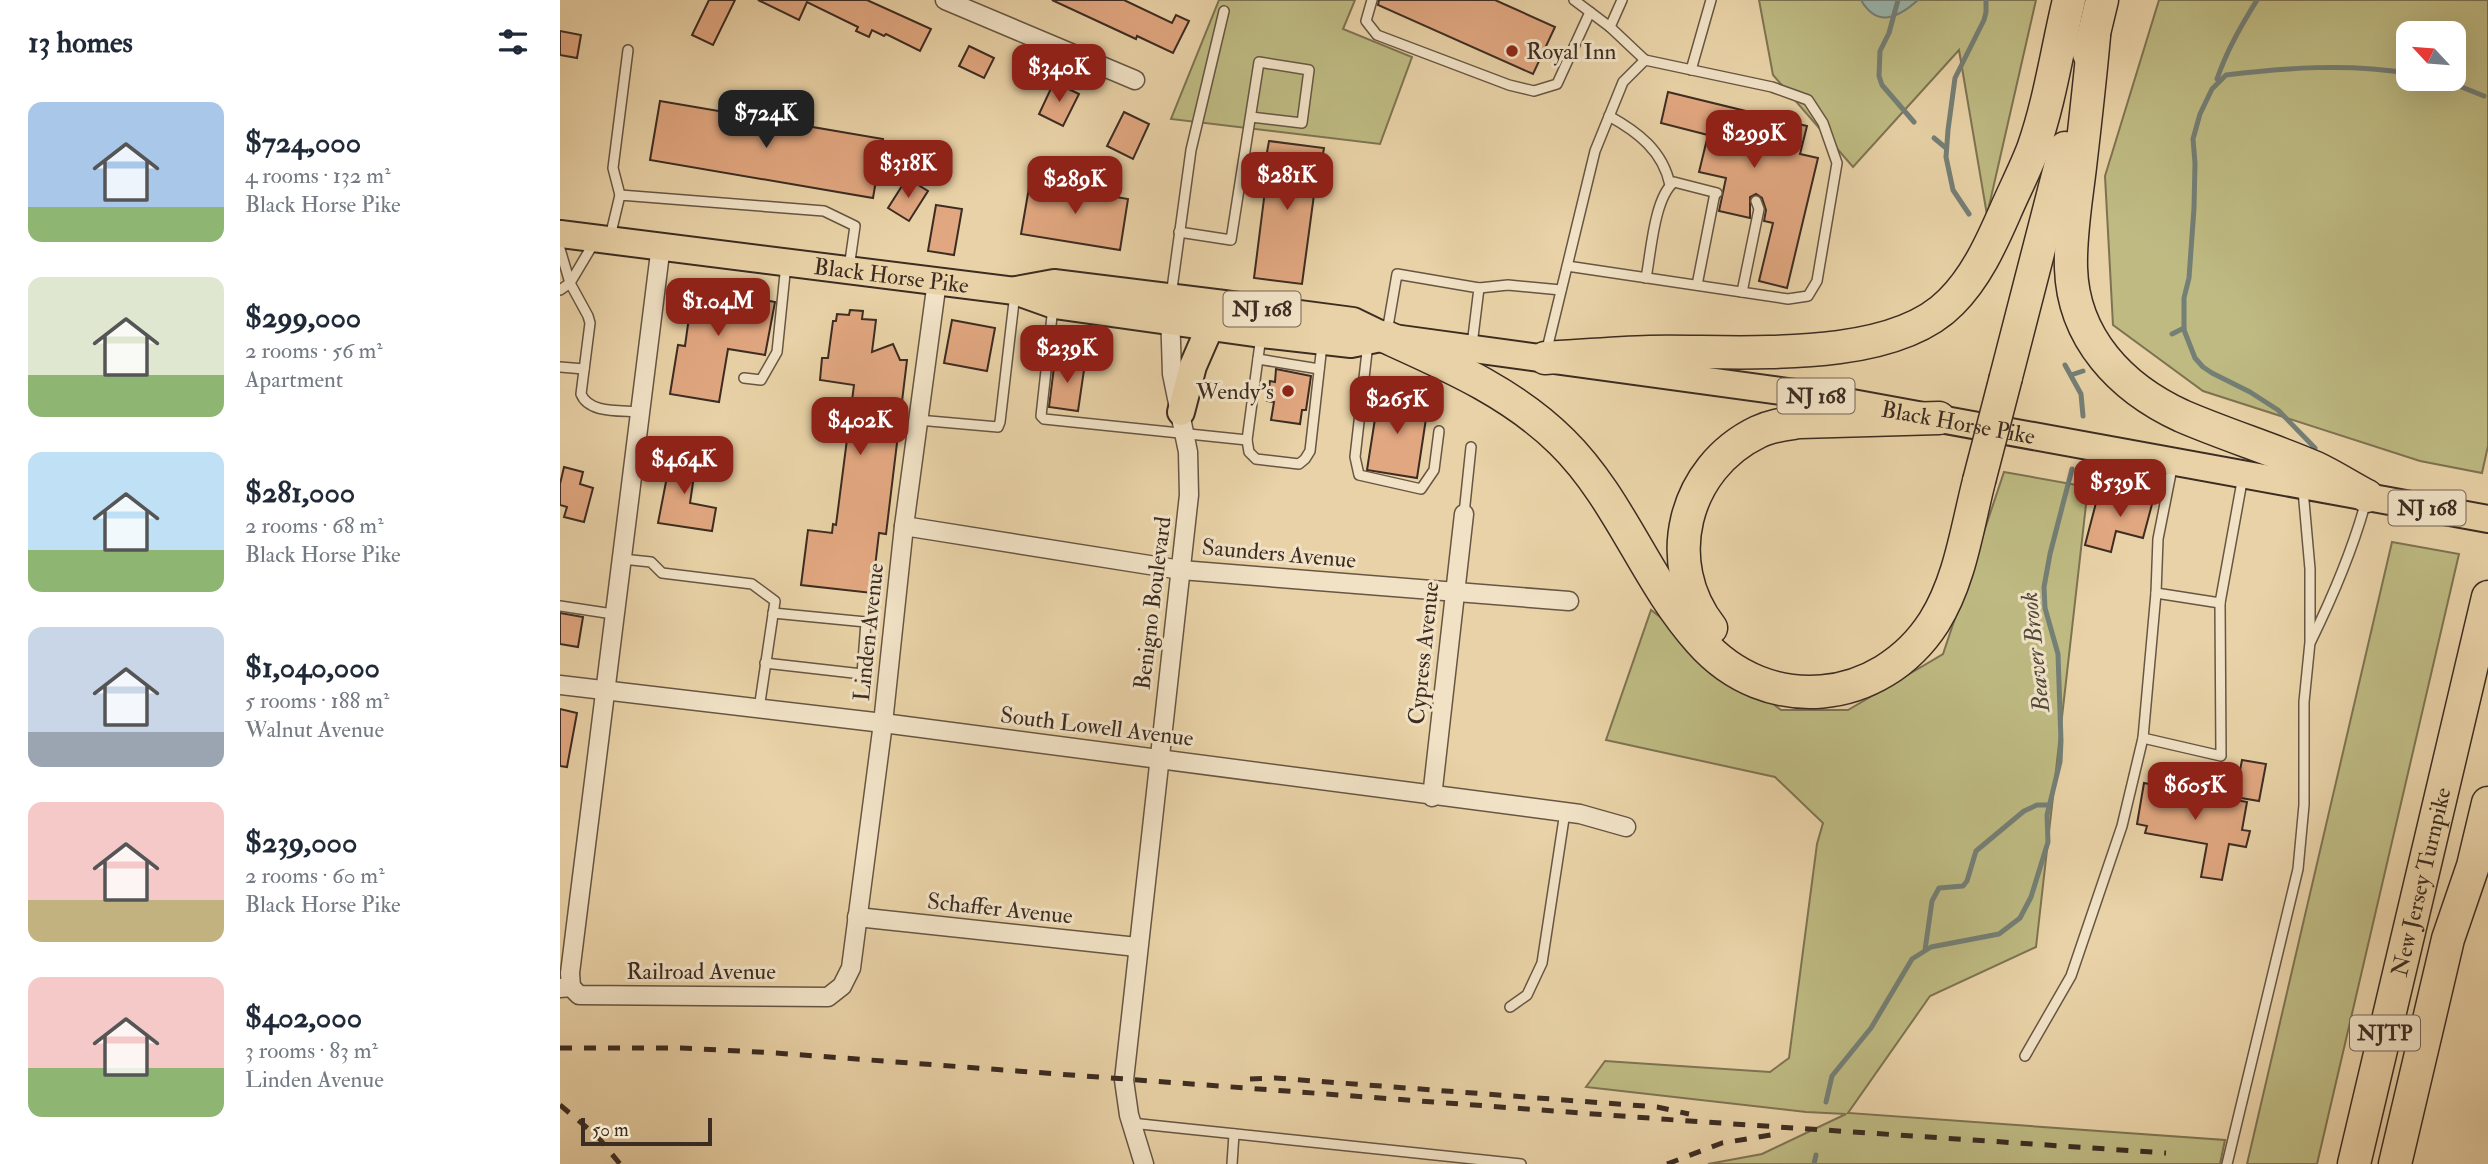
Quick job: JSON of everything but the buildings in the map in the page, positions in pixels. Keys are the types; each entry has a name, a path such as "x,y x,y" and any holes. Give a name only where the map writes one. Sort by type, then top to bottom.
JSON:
{"highway":[{"path":"1377,339 1487,386 1554,434 1591,475 1670,601 1701,642 1732,669 1769,687 1816,692 1848,688 1880,675 1906,656 1934,622 1948,595 1973,479 2102,0"},
{"path":"2000,376 2065,94 2068,4"},
{"path":"1545,358 1648,352 1816,349 1903,334 1937,315 1962,290 1983,259 2032,151 2050,91 2068,4"},
{"path":"2094,36 2071,258 2073,289 2082,323 2090,338 2112,368 2158,403 2200,423 2317,469 2367,496"},
{"path":"1939,418 1800,422 1760,431 1740,443 1710,471 1691,504 1683,543 1683,563 1694,601 1717,635 1745,658 1759,665 1774,671 1806,676 1856,667 1872,660 1903,636 1926,605 1942,570 1973,479"},
{"name":"New Jersey Turnpike","path":"2398,1152 2429,935 2488,597"},
{"name":"New Jersey Turnpike","path":"2357,1150 2429,935 2473,866 2488,803"}],"main road":[{"name":"Black Horse Pike","path":"560,233 1015,291 1054,305 1170,309 1353,321 1377,339"},
{"name":"Black Horse Pike","path":"1015,291 1054,283 1170,309 1260,346 1323,340 1351,344 1377,339 1472,348 1803,394 2488,519"},
{"path":"1183,422 1194,366 1210,327"}],"street":[{"path":"945,0 1135,80"},
{"path":"565,987 570,973 661,245"},
{"name":"Linden Avenue","path":"842,986 850,968 857,917 883,723 904,526 937,281"},
{"name":"Benigno Boulevard","path":"1144,1164 1131,1123 1124,1080 1190,471 1172,374 1170,309"},
{"name":"Cypress Avenue","path":"1433,797 1464,514"},
{"name":"Saunders Avenue","path":"904,526 1181,570 1569,601"},
{"name":"South Lowell Avenue","path":"560,685 883,723 1433,797 1565,812 1626,827"},
{"name":"Schaffer Avenue","path":"857,917 1137,947"},
{"name":"Railroad Avenue","path":"565,987 579,995 828,997 842,986"}],"lane":[{"path":"1372,0 1366,21 1377,35 1509,85 1534,91 1557,85 1590,12"},
{"path":"1567,266 1788,299 1808,296 1817,281 1837,163 1823,123 1808,100 1772,87 1645,60 1610,27 1574,0"},
{"path":"1610,27 1622,0"},
{"path":"1691,70 1711,0"},
{"path":"1170,309 1191,150 1224,11"},
{"path":"560,290 570,284 603,238 620,195 613,169 628,50"},
{"path":"1545,358 1595,150 1623,82 1645,60"},
{"path":"1179,232 1231,240 1259,62 1309,70 1302,123 1251,117"},
{"path":"1609,116 1633,129 1656,150 1668,173 1670,185"},
{"path":"1646,278 1662,199 1674,182 1716,193 1697,285"},
{"path":"620,195 824,211 855,226 849,269"},
{"path":"1742,292 1759,209 1756,201"},
{"path":"560,249 570,284 589,316 590,323 580,394 586,404 602,409 640,412"},
{"path":"744,378 761,380 777,352 787,262"},
{"path":"1439,431 1434,470 1421,489 1359,475 1355,457 1377,339 1397,274 1479,288 1508,285 1561,290"},
{"path":"1472,348 1479,288"},
{"path":"918,420 998,427 1015,291"},
{"path":"1054,305 1041,416 1044,419 1183,422 1247,440"},
{"path":"1319,369 1260,346 1247,440 1249,452 1255,458 1299,464 1306,459 1310,451 1323,340"},
{"path":"560,367 584,369"},
{"path":"1464,514 1471,447"},
{"path":"2025,1056 2071,976 2122,826 2143,738 2158,539 2173,461"},
{"path":"2143,738 2221,756 2220,603 2243,474"},
{"path":"2227,1164 2298,869 2304,805 2305,702 2310,642 2310,569 2302,485"},
{"path":"2310,642 2326,612 2359,529 2367,496"},
{"path":"622,559 651,562 662,573 752,584 775,601 759,709"},
{"path":"2156,593 2220,603"},
{"path":"560,606 613,614"},
{"path":"765,663 862,674 866,622 773,613"},
{"path":"1510,1007 1527,995 1542,963 1565,812"},
{"path":"1131,1123 1521,1164"},
{"path":"1232,1164 1234,1134"}],"shaded area":[{"path":"1219,0 1355,0 1343,29 1412,57 1380,144 1171,119"},
{"path":"1759,0 2036,0 1987,215 1959,50 1853,167 1773,75"},
{"path":"2159,0 2488,0 2488,446 2482,473 2420,461 2203,391 2113,325 2105,176"},
{"path":"2004,472 2088,487 2036,947 1930,996 1848,1113 2225,1140 2220,1164 1708,1164 1762,1154 1846,1114 1806,1112 1586,1087 1605,1061 1770,1072 1789,1058 1817,844 1823,823 1775,777 1606,740 1651,610 1781,710 1848,710 1943,654"},
{"path":"2392,542 2459,554 2317,1164 2247,1164"}],"water":[{"path":"1861,0 1918,0 1903,12 1881,17 1867,9"}],"waterway":[{"path":"1898,0 1889,33 1880,51 1879,76 1882,85 1914,122"},
{"name":"Beaver Brook","path":"1969,214 1953,190 1946,157 1948,130 1955,78 1984,20 1986,0"},
{"path":"2217,79 2235,38 2257,0"},
{"path":"2315,448 2278,410 2212,373 2195,358 2184,330 2184,298 2189,278 2194,208 2193,139 2200,114 2212,89 2226,75 2317,68 2396,71"},
{"path":"2466,89 2484,96"},
{"path":"1934,138 1946,148"},
{"path":"2172,334 2184,328"},
{"name":"Beaver Brook","path":"2065,365 2081,394 2083,416"},
{"path":"2071,375 2083,371"},
{"name":"Beaver Brook","path":"1826,1102 1832,1076 1871,1028 1912,959 1931,947 1999,934 2020,918 2031,897 2048,842 2047,815 2060,762 2061,741 2058,654 2045,608 2044,587 2072,469"},
{"path":"1925,950 1932,901 1939,888 1963,886 1976,851 2024,811 2037,805 2049,805"},
{"name":"Beaver Brook","path":"1814,1164 1816,1155"}],"railway":[{"path":"560,1048 681,1048 776,1053 1675,1120 2166,1153"},
{"path":"1250,1079 1275,1078 1657,1107 1689,1114"},
{"path":"560,1105 598,1137 620,1164"},
{"path":"1667,1164 1722,1143 1777,1134"}],"place":[{"name":"Royal Inn","path":"1512,51"},
{"name":"Wendy's","path":"1288,391"}]}
